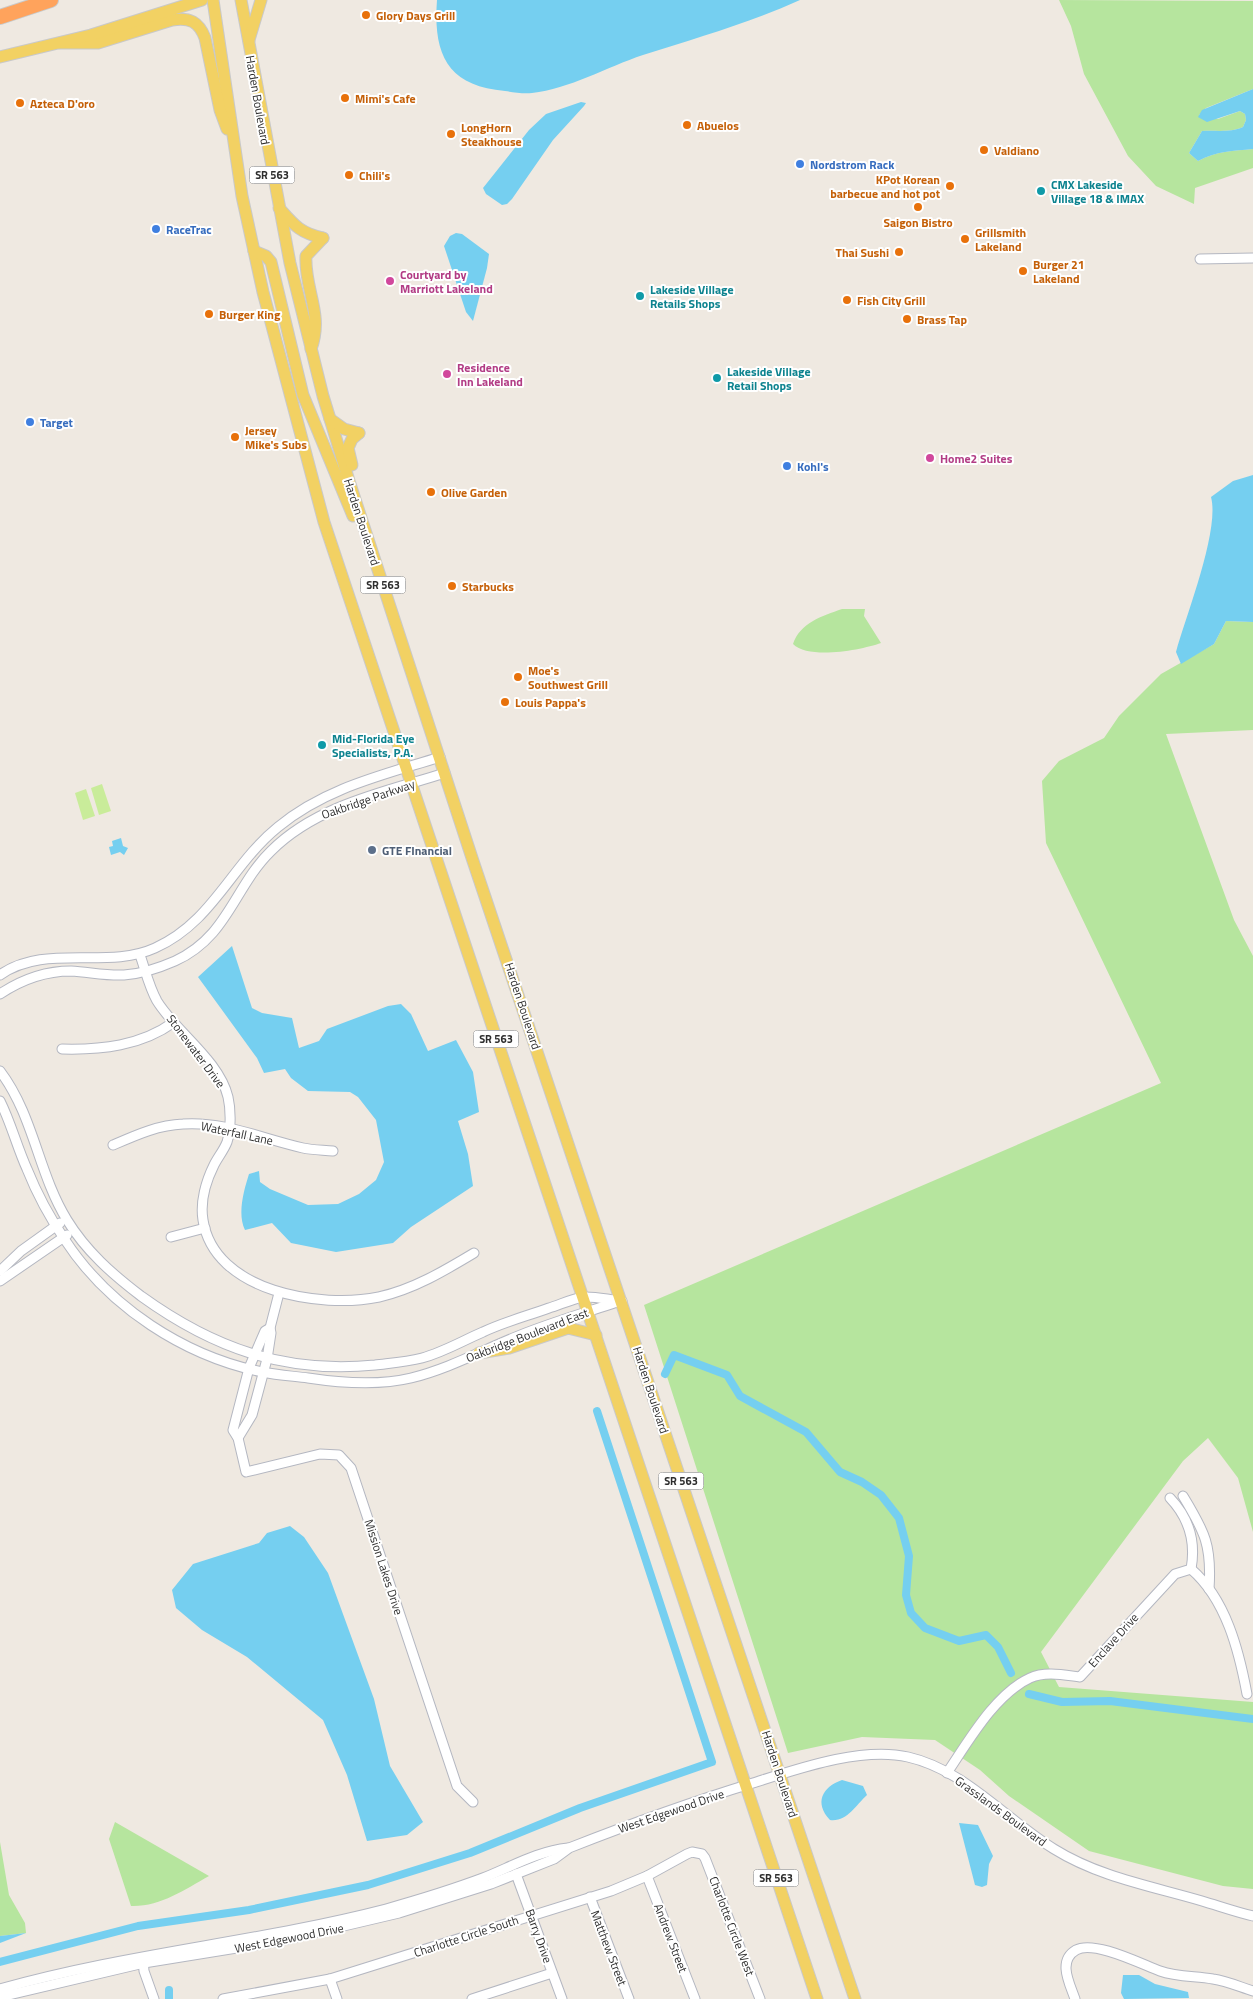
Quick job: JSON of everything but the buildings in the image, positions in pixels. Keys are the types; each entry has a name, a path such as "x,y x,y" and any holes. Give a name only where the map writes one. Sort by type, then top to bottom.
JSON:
{"highway":[{"path":"0,17 51,0"}],"main road":[{"path":"0,57 60,43 202,0"},
{"name":"SR 563","path":"213,0 236,152 254,251 324,522 817,1999"},
{"name":"Harden Boulevard","path":"241,0 278,207 311,349 330,419 371,551 855,1999"},
{"path":"248,41 261,0"},
{"path":"60,43 98,43 172,20 183,18 193,21 201,28 206,38 220,110 236,152"},
{"path":"278,207 296,226 307,234 323,238 310,249 306,256 309,284 317,320 316,337 311,349"},
{"path":"254,251 266,256 271,262 303,395 350,510 376,583 392,612"},
{"path":"330,419 344,429 359,433 352,439 348,448 372,531 371,551"},
{"path":"479,1353 509,1348 568,1328 596,1335"}],"street":[{"path":"1200,259 1253,258"},
{"name":"Oakbridge Parkway","path":"0,975 20,965 50,958 140,954 182,934 193,925 262,842 285,821 325,796 348,786 440,757"},
{"name":"Oakbridge Parkway","path":"0,994 18,984 53,972 124,975 146,971 177,960 214,932 226,918 258,864 286,837 328,812 445,773"},
{"name":"Stonewater Drive","path":"140,954 157,1001 222,1080 229,1099 227,1141 213,1167 204,1193 202,1219 212,1245 233,1268 279,1293 310,1299 341,1301 378,1297 427,1280 474,1253"},
{"path":"62,1049 86,1050 146,1039 174,1022"},
{"name":"Oakbridge Boulevard East","path":"0,1071 19,1102 30,1125 40,1160 66,1219 91,1253 110,1272 170,1317 214,1340 267,1359 329,1367 356,1367 403,1362 435,1354 505,1322 582,1298 622,1301"},
{"name":"Oakbridge Boulevard East","path":"0,1101 9,1118 26,1168 63,1238 96,1280 154,1327 196,1351 262,1372 346,1382 395,1381 423,1375 519,1335 622,1301"},
{"name":"Waterfall Lane","path":"113,1145 150,1130 182,1124 214,1125 304,1148 333,1151"},
{"path":"0,1271 19,1253 66,1219"},
{"path":"171,1237 205,1228"},
{"path":"0,1281 74,1230"},
{"path":"19,1253 29,1262"},
{"name":"Mission Lakes Drive","path":"238,1438 252,1415 267,1359 270,1328 279,1293"},
{"name":"Mission Lakes Drive","path":"270,1328 265,1331 249,1368 233,1430 238,1438 246,1472 320,1454 339,1455 352,1468 457,1786 473,1802"},
{"path":"241,1400 254,1403"},
{"path":"1183,1496 1207,1540 1210,1571 1209,1589"},
{"path":"1170,1498 1184,1516 1190,1530 1193,1546 1191,1569 1209,1589 1229,1629 1241,1661 1247,1694"},
{"name":"Enclave Drive","path":"947,1773 983,1721 1011,1691 1031,1677 1054,1674 1080,1677 1175,1574 1191,1569"},
{"name":"Grasslands Boulevard","path":"746,1785 780,1774 858,1756 886,1754 908,1757 947,1773 989,1800 1029,1833 1077,1862 1102,1873 1253,1916"},
{"name":"West Edgewood Drive","path":"0,1997 143,1959 271,1934 387,1908 468,1884 550,1850 569,1848 678,1807 746,1785"},
{"name":"West Edgewood Drive","path":"0,1989 79,1968 280,1942 341,1928 453,1897 554,1859 569,1848"},
{"name":"Charlotte Circle South","path":"223,1999 270,1995 330,1979 590,1897 647,1876 692,1852 702,1854"},
{"name":"Charlotte Circle West","path":"702,1854 718,1887 760,1999"},
{"name":"Barry Drive","path":"516,1874 562,1999"},
{"name":"Andrew Street","path":"647,1876 695,1999"},
{"name":"Matthew Street","path":"590,1897 629,1999"},
{"path":"1075,1999 1066,1970 1067,1962 1076,1950 1085,1947 1127,1958 1175,1975 1212,1978 1253,1991"},
{"path":"143,1959 154,1999"},
{"path":"472,1999 552,1973"},
{"path":"330,1979 337,1999"}],"green space":[{"path":"1059,0 1253,1 1253,89 1206,108 1199,115 1218,119 1240,111 1245,114 1246,120 1243,127 1238,129 1202,131 1189,153 1198,161 1218,153 1253,149 1253,168 1195,188 1194,204 1156,186 1128,156 1084,74 1071,26"},
{"path":"842,609 865,609 864,616 881,643 849,651 823,653 801,649 793,644 801,631 813,621"},
{"path":"1226,621 1253,622 1253,730 1166,734 1234,920 1253,956 1253,1532 1238,1478 1208,1438 1183,1461 1041,1652 1059,1687 1253,1702 1253,1889 1223,1886 1089,1851 1009,1796 980,1770 935,1740 862,1737 788,1753 644,1305 1161,1083 1046,843 1042,781 1059,761 1104,738 1119,716 1161,674 1214,644"},
{"path":"102,784 111,811 99,815 91,788"},
{"path":"86,789 95,816 83,820 75,793"},
{"path":"115,1822 209,1876 162,1901 142,1906 131,1906 109,1839"},
{"path":"0,1842 9,1895 25,1923 26,1933 0,1936"}],"water":[{"path":"437,0 800,0 742,23 629,60 560,87 546,91 525,93 485,88 469,82 457,74 448,64 441,51 436,19"},
{"path":"1253,89 1253,149 1218,153 1198,161 1189,153 1202,131 1238,129 1243,127 1246,120 1245,114 1240,111 1207,122 1198,117 1202,110"},
{"path":"581,102 586,103 553,140 507,204 502,205 486,194 483,188 529,130 546,114"},
{"path":"456,233 462,234 489,254 473,321 466,312 444,246 450,236"},
{"path":"1253,475 1253,622 1226,621 1214,644 1181,664 1176,652 1207,551 1211,530 1211,497 1233,481"},
{"path":"121,838 123,846 128,848 124,855 120,852 111,855 109,847 113,846 112,841"},
{"path":"232,946 252,1008 262,1013 292,1018 299,1048 319,1041 327,1029 388,1006 401,1004 411,1014 428,1051 456,1040 473,1072 479,1112 458,1121 468,1154 473,1186 411,1227 393,1243 336,1252 291,1243 272,1223 245,1230 241,1209 249,1174 259,1171 260,1182 270,1189 308,1205 338,1204 359,1194 376,1180 384,1162 376,1120 358,1097 350,1092 308,1091 291,1078 285,1069 264,1073 257,1058 198,977"},
{"path":"290,1526 304,1537 328,1573 374,1699 390,1766 423,1822 407,1835 367,1841 347,1775 323,1720 247,1657 202,1630 176,1608 172,1590 193,1564 259,1543 267,1533"},
{"path":"842,1780 863,1786 867,1795 846,1816 830,1820 822,1808 821,1802 825,1791"},
{"path":"959,1823 978,1825 993,1856 989,1864 987,1885 982,1887 975,1885"},
{"path":"26,1933 0,1943 0,1936"},
{"path":"1123,1975 1139,1975 1155,1984 1188,1992 1189,1998 1124,1999 1121,1993"}],"waterway":[{"path":"665,1374 674,1355 727,1375 740,1396 806,1432 840,1472 862,1482 881,1495 899,1518 909,1556 906,1595 911,1613 925,1628 959,1641 986,1635 998,1647 1011,1673"},
{"path":"0,1962 138,1926 249,1910 368,1885 470,1853 580,1808 712,1762 597,1411"},
{"path":"1029,1694 1062,1702 1110,1701 1253,1719"},
{"path":"169,1990 169,1999"}],"place":[{"name":"Glory Days Grill","path":"366,15"},
{"name":"Mimi's Cafe","path":"345,98"},
{"name":"Azteca D'oro","path":"20,103"},
{"name":"Abuelos","path":"687,125"},
{"name":"LongHorn Steakhouse","path":"451,134"},
{"name":"Valdiano","path":"984,150"},
{"name":"Nordstrom Rack","path":"800,164"},
{"name":"Chili's","path":"349,175"},
{"name":"KPot Korean barbecue and hot pot","path":"950,186"},
{"name":"CMX Lakeside Village 18 & IMAX","path":"1041,191"},
{"name":"Saigon Bistro","path":"918,207"},
{"name":"RaceTrac","path":"156,229"},
{"name":"Grillsmith Lakeland","path":"965,239"},
{"name":"Thai Sushi","path":"899,252"},
{"name":"Burger 21 Lakeland","path":"1023,271"},
{"name":"Courtyard by Marriott Lakeland","path":"390,281"},
{"name":"Lakeside Village Retails Shops","path":"640,296"},
{"name":"Fish City Grill","path":"847,300"},
{"name":"Burger King","path":"209,314"},
{"name":"Brass Tap","path":"907,319"},
{"name":"Residence Inn Lakeland","path":"447,374"},
{"name":"Lakeside Village Retail Shops","path":"717,378"},
{"name":"Target","path":"30,422"},
{"name":"Jersey Mike's Subs","path":"235,437"},
{"name":"Home2 Suites","path":"930,458"},
{"name":"Kohl's","path":"787,466"},
{"name":"Olive Garden","path":"431,492"},
{"name":"Starbucks","path":"452,586"},
{"name":"Moe's Southwest Grill","path":"518,677"},
{"name":"Louis Pappa's","path":"505,702"},
{"name":"Mid-Florida Eye Specialists, P.A.","path":"322,745"},
{"name":"GTE FInancial","path":"372,850"}]}
